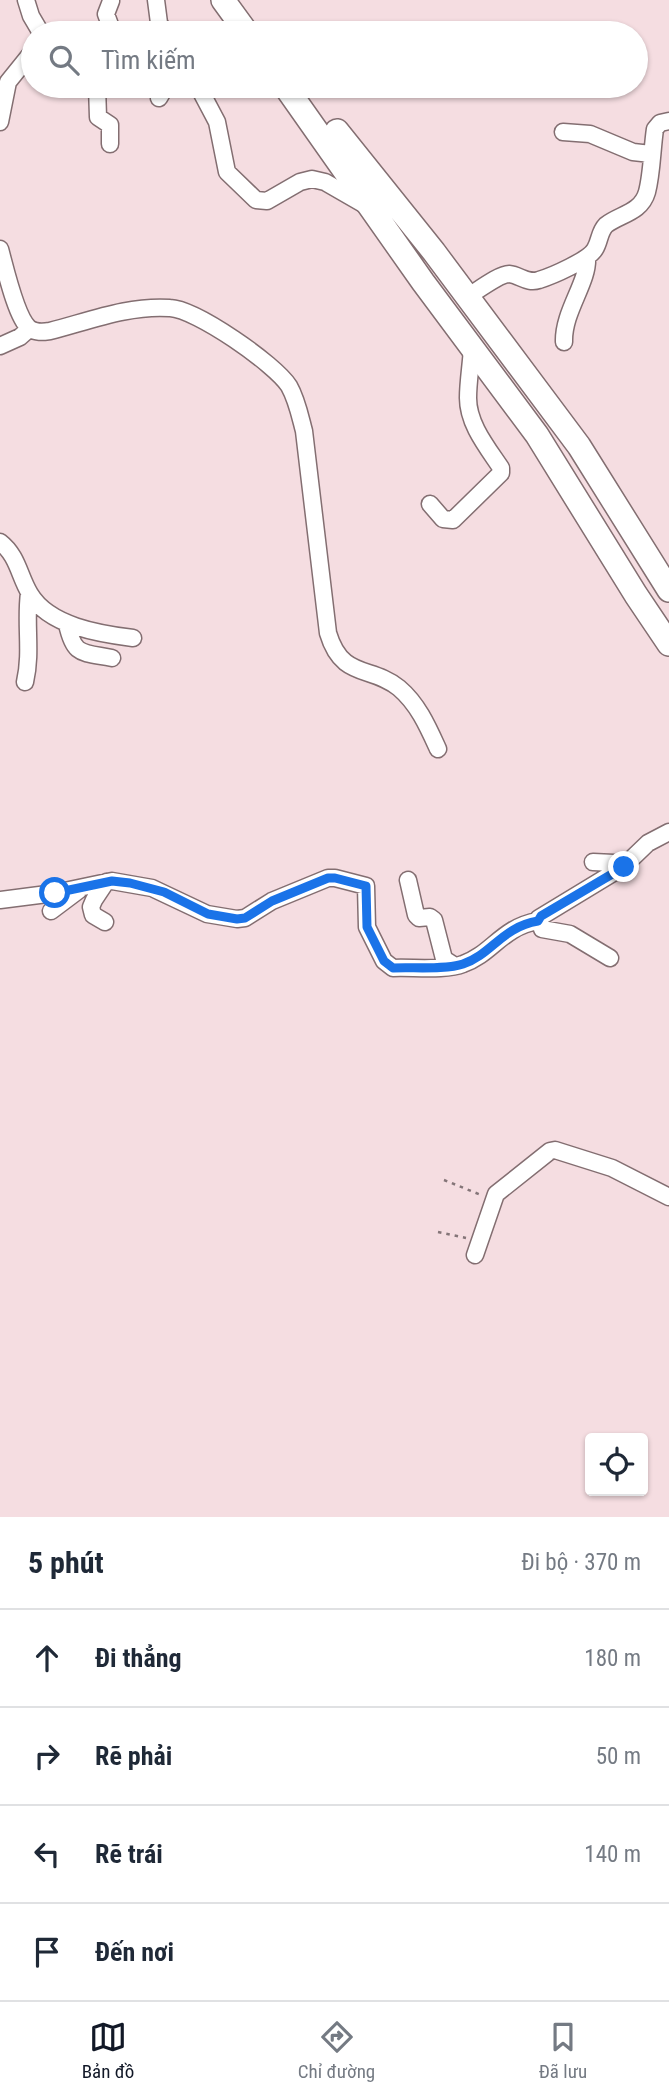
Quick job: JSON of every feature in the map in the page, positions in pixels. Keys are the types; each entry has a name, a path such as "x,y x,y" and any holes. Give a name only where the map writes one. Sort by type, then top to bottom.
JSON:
{"highway":[{"path":"223,0 238,21"},
{"path":"242,0 257,21"},
{"path":"294,98 423,282 537,435 669,644"},
{"path":"313,98 350,150 434,252 579,446 669,590"}],"street":[{"path":"26,0 34,21"},
{"path":"156,0 159,21"},
{"path":"109,21 106,14 111,1"},
{"path":"0,122 8,82 21,66"},
{"path":"97,98 98,117 110,125 110,145"},
{"path":"204,98 217,122 227,172 256,200 267,201 300,182 312,179 325,182 375,211"},
{"path":"467,298 502,276 510,274 530,282 541,280 587,257 595,249 607,224 629,214 646,194 656,129 660,123 669,121"},
{"path":"564,132 590,134 633,152 652,154"},
{"path":"0,249 21,316 29,328 39,332 50,331 144,308 174,308 224,332 280,376 292,392 304,431 331,645 356,671 396,686 409,698 421,714 438,749"},
{"path":"564,342 566,323 587,271 587,257"},
{"path":"0,346 20,337 29,328"},
{"path":"430,504 443,519 453,520 501,473 501,468 475,428 470,410 468,400 472,348"},
{"path":"0,542 13,556 29,593 67,624 107,635 133,638"},
{"path":"24,682 29,657 29,593"},
{"path":"67,624 75,648 111,658"},
{"path":"0,900 106,882 130,883 152,888 208,914 237,919 245,918 272,901 335,878 366,886 367,927 388,965 393,968 455,966 475,958 512,929 538,921 541,916 624,867 648,843 669,832"},
{"path":"593,862 614,863 624,867"},
{"path":"408,880 416,915 434,920 444,959 455,966"},
{"path":"105,922 93,915 91,907 106,882"},
{"path":"51,911 83,887"},
{"path":"538,921 542,929 570,934 610,958"},
{"path":"477,1248 496,1194 545,1153 555,1150 612,1168 669,1197"}],"path":[{"path":"444,1180 494,1200"},
{"path":"438,1232 477,1248"}],"route":[{"path":"55,893 95,883 130,883 164,892 208,914 237,919 245,918 272,901 328,878 335,878 366,886 367,927 388,965 393,968 455,966 475,958 512,929 538,921 541,916 624,867"}]}
